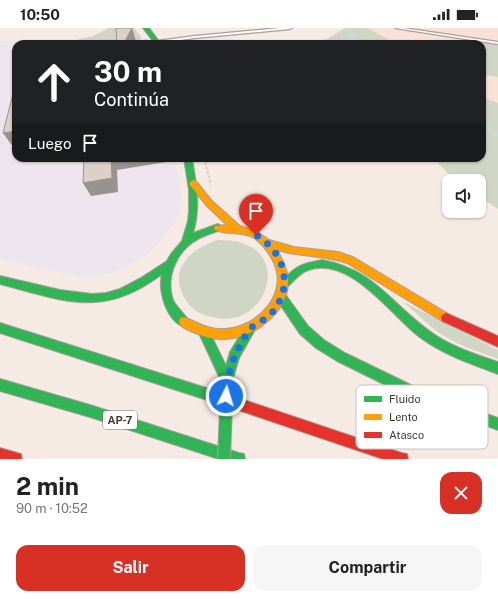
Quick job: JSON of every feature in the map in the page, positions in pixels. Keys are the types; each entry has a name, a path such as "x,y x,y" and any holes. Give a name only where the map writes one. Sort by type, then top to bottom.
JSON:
{"main road":[{"path":"146,28 156,40"},
{"path":"186,241 192,226 193,183 189,162"},
{"path":"193,183 209,203 236,228"},
{"path":"0,280 70,295 99,298 112,297 137,287 167,265 175,252 186,241 207,230 218,228 236,228 256,235 269,244 277,253 282,264 284,284 281,297 269,315 250,328 227,334 215,334 202,331 182,321 169,304 164,284 167,265"},
{"path":"269,244 294,251 338,256 350,260 452,321 498,342"},
{"path":"284,284 305,267 324,264 336,266 360,278 411,323 438,343 457,353 498,368"},
{"path":"281,297 294,318 308,334 325,348 348,362 394,385"},
{"path":"0,328 289,420 356,443"},
{"path":"224,459 227,381 234,356 250,328"},
{"path":"202,331 227,381"},
{"name":"AP-7","path":"0,385 112,418 239,459"},
{"path":"488,421 498,424"},
{"path":"373,449 402,459"},
{"path":"0,454 16,459"}],"lane":[{"path":"172,40 290,28"},
{"path":"397,28 478,40"},
{"path":"486,41 498,43"}],"path":[{"path":"205,162 212,189"}],"shaded area":[{"path":"360,28 498,28 498,107 486,102 486,40 381,40"},
{"path":"0,41 12,41 12,162 175,162 182,194 179,217 164,237 145,256 114,273 84,278 0,259"}],"green space":[{"path":"109,28 134,28 141,37 141,40 76,40 93,36"},
{"path":"345,28 367,28 390,40 324,40"},
{"path":"486,43 498,45 498,77 486,76"},
{"path":"486,98 498,103 498,209 486,201 486,174 448,174 438,162 486,162"},
{"path":"219,240 244,244 260,254 267,268 267,284 260,299 248,312 232,318 212,317 201,314 195,310 187,302 181,291 179,281 180,271 190,255 198,249"},
{"path":"402,301 498,350 498,359 465,347 442,335"}],"building":[{"path":"116,28 132,28 126,40 117,40"},
{"path":"12,98 12,132 3,133"},
{"path":"84,162 111,162 112,178 83,183"}],"waterway":[{"path":"346,28 357,40"},
{"path":"486,126 498,135"}],"traffic: fast":[{"path":"146,28 155,40"},
{"path":"186,241 190,231 193,211 193,190 189,162"},
{"path":"184,322 175,312 169,301 166,290 166,278 169,267 174,256 192,238 201,233 218,228"},
{"path":"284,284 305,267 322,264 338,267 354,274 370,285 412,324 432,340 460,354 498,368"},
{"path":"0,280 60,295 92,298 106,297 120,294 133,288 167,265"},
{"path":"281,297 304,330 320,344 341,357 398,385"},
{"path":"0,328 238,404"},
{"path":"227,381 234,356 251,328"},
{"path":"203,331 227,381"},
{"path":"224,459 227,381"},
{"path":"0,385 90,411 239,459"},
{"path":"488,420 498,424"}],"traffic: slow":[{"path":"193,183 209,203 236,228"},
{"path":"184,322 199,330 215,334 227,334 242,331 256,324 267,315 276,304 282,292 283,278 280,264 267,244 249,232 218,228"},
{"path":"269,244 294,251 338,256 350,260 446,318"}],"traffic: jam":[{"path":"446,318 498,342"},
{"path":"238,404 356,444"},
{"path":"372,449 402,459"},
{"path":"0,454 16,459"}],"route":[{"path":"226,396 227,381 234,356 250,328 264,320 274,309 284,288 284,276 281,260 269,244 256,235"}]}
